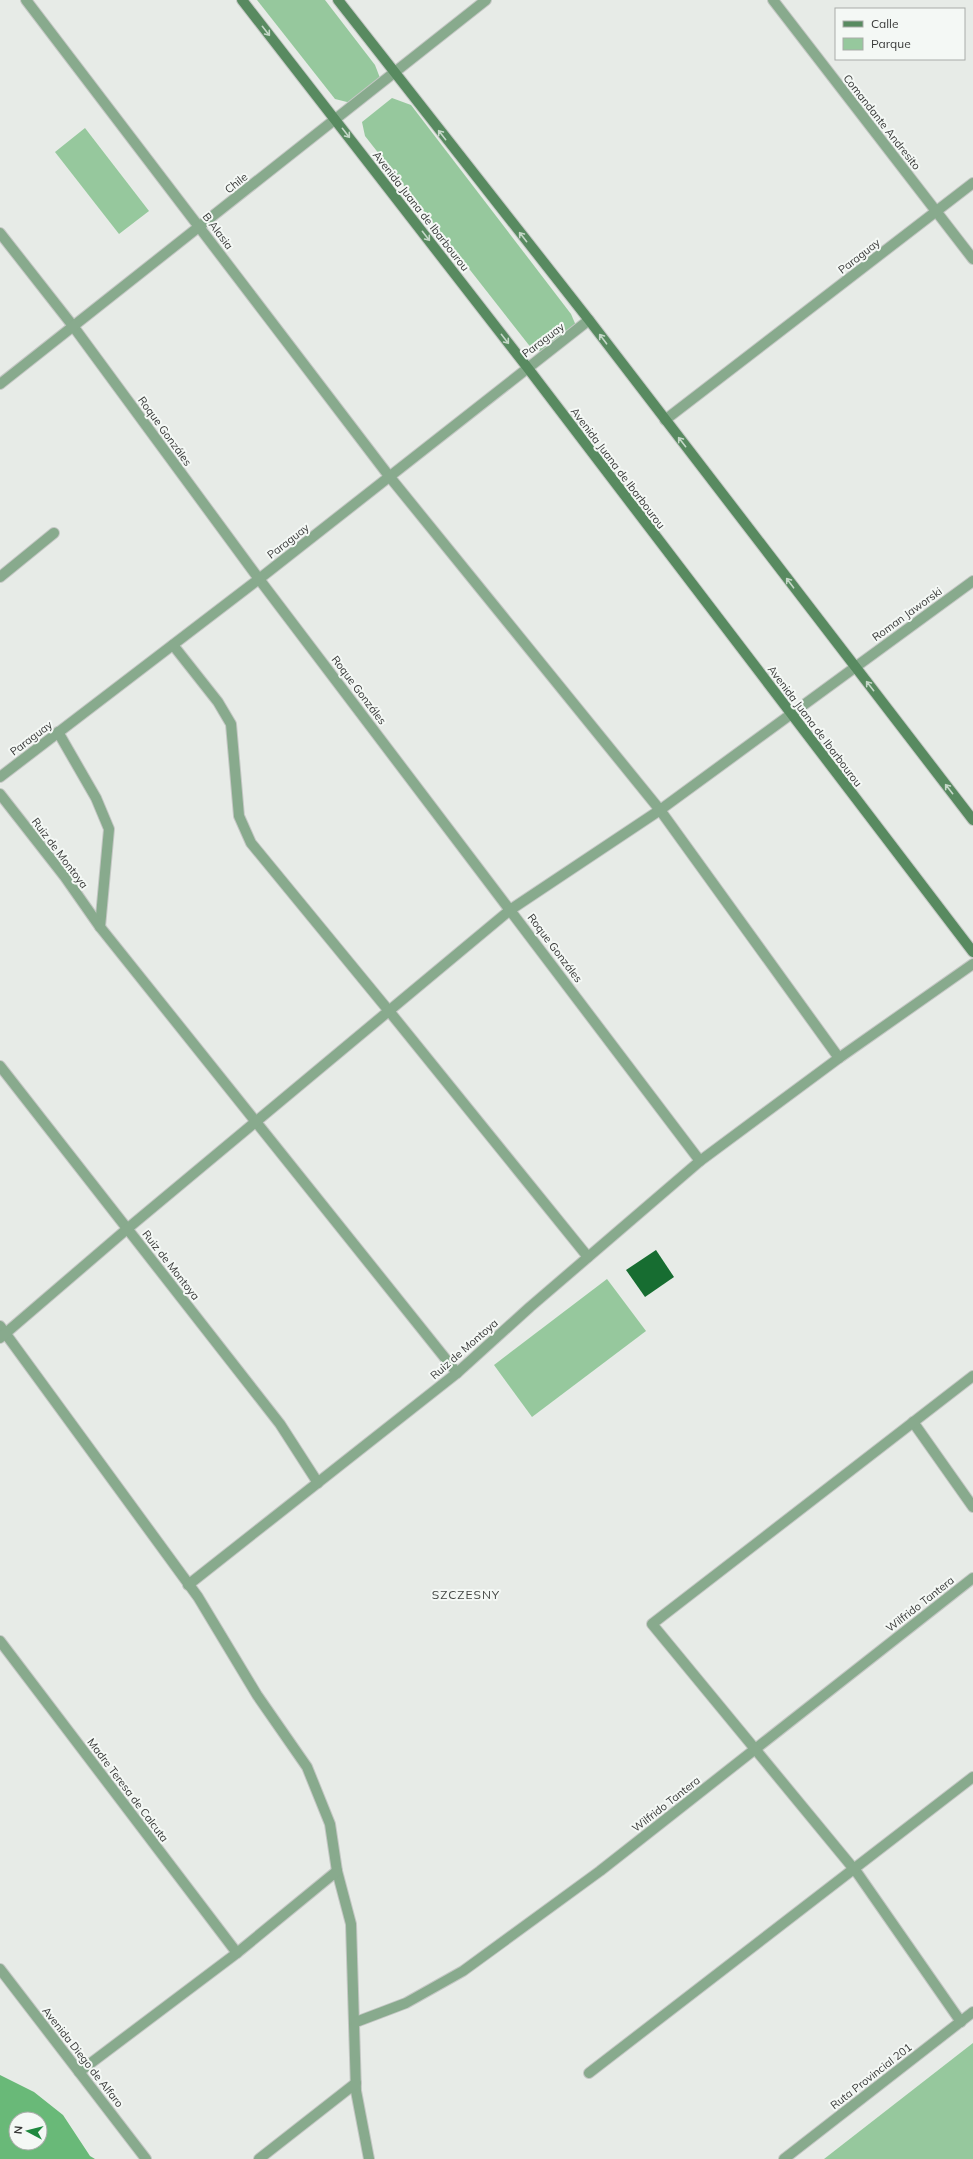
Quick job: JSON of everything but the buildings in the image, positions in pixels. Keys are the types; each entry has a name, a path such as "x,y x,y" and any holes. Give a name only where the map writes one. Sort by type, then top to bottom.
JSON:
{"main road":[{"name":"Avenida Juana de Ibarbourou","path":"242,0 527,367 973,952"},
{"path":"338,0 589,320 973,820"}],"street":[{"name":"B Alasia","path":"26,0 390,476 660,810 839,1058"},
{"name":"Chile","path":"0,384 200,227 334,118 486,0"},
{"name":"Comandante Andresito","path":"773,0 973,258"},
{"name":"Paraguay","path":"665,420 973,182"},
{"name":"Roque Gonzáles","path":"0,233 73,326 259,579 700,1160"},
{"name":"Paraguay","path":"0,777 259,579 527,367 589,320"},
{"path":"0,577 54,533"},
{"name":"Roman Jaworski","path":"2,1333 510,910 660,810 973,581"},
{"path":"173,645 218,702 231,724 239,816 250,843 389,1011 588,1257"},
{"path":"58,732 96,798 109,829 100,927"},
{"name":"Ruiz de Montoya","path":"0,794 65,877 100,927 457,1373"},
{"name":"Ruiz de Montoya","path":"188,1585 457,1373 530,1307 700,1160 839,1058 973,964"},
{"name":"Ruiz de Montoya","path":"0,1066 280,1424 318,1482"},
{"path":"2,1333 188,1585 257,1695 307,1767 330,1824 337,1872 351,1924 356,2022 356,2083 369,2159"},
{"path":"961,2022 854,1870 652,1624 973,1376"},
{"path":"913,1422 973,1507"},
{"name":"Wilfrido Tantera","path":"356,2022 406,2003 463,1971 600,1871 973,1578"},
{"name":"Madre Teresa de Calcuta","path":"0,1641 237,1953"},
{"path":"589,2073 973,1777"},
{"path":"79,2072 237,1953 337,1872"},
{"name":"Avenida Diego de Alfaro","path":"0,1969 146,2159"},
{"name":"Ruta Provincial 201","path":"784,2159 973,2012"},
{"path":"258,2159 356,2083"}],"green space":[{"path":"257,0 325,0 375,65 380,78 351,103 335,99"},
{"path":"392,98 411,105 571,314 577,328 548,353 532,349 365,136 362,122"},
{"path":"85,128 149,211 119,234 55,152"},
{"path":"607,1279 646,1331 532,1417 494,1365"},
{"path":"973,2043 973,2159 824,2159"},
{"path":"0,2075 34,2092 63,2115 90,2156 95,2159 0,2159"}],"district":[{"name":"SZCZESNY","path":"466,1594"}]}
